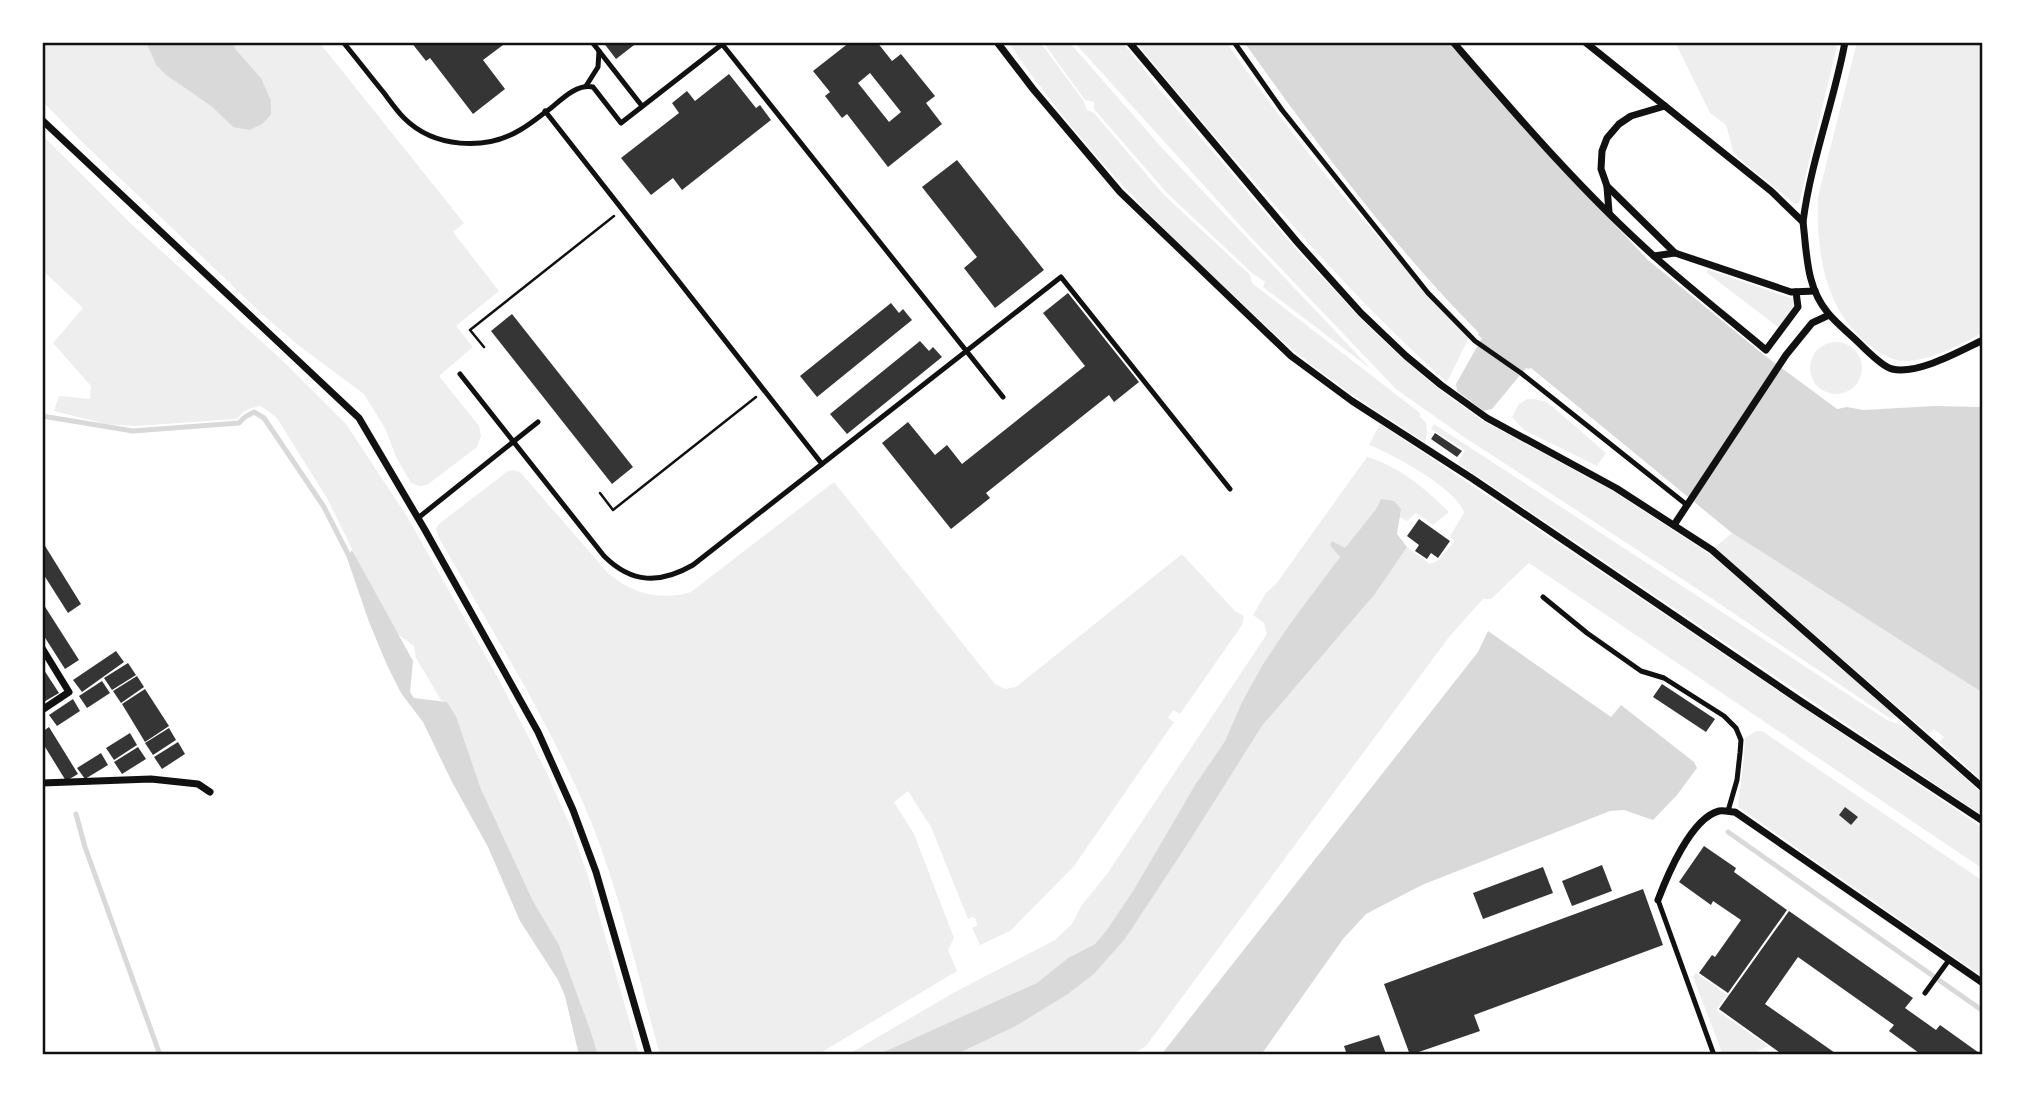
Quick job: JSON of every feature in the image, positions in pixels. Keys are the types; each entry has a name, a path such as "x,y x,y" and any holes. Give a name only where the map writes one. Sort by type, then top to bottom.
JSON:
{"street":[{"path":"997,42 1120,192 1291,356 1352,401 1473,479 1983,821"},
{"path":"1129,42 1298,243 1361,313 1406,356 1487,418 1616,488 1712,550 1983,788"},
{"path":"1453,42 1556,158 1609,212 1654,256 1766,350 1798,307 1796,292"},
{"path":"1585,42 1771,191 1803,222"},
{"path":"1846,42 1806,198 1803,222 1809,275 1815,292 1829,315 1891,369 1919,368 1983,340"},
{"path":"1609,212 1601,169 1602,151 1607,138 1619,124 1631,116 1665,106"},
{"path":"42,120 359,418 538,732 573,810 596,872 649,1055"},
{"path":"1606,186 1675,253 1791,292 1815,292"},
{"path":"1654,256 1675,253"},
{"path":"1674,525 1786,355 1812,323 1829,315"},
{"path":"42,648 69,692 42,710"},
{"path":"42,783 151,779 198,784 210,792"},
{"path":"1658,900 1668,872 1687,841 1705,819 1719,811 1735,812 1983,984"}],"lane":[{"path":"343,42 404,119 419,130 439,139 461,144 487,142 521,130 573,91 586,86 593,87 621,123 724,43 1003,397"},
{"path":"592,42 642,106"},
{"path":"1234,42 1282,110 1428,293 1475,341 1521,373 1688,504"},
{"path":"586,86 598,67 599,51"},
{"path":"545,111 822,464"},
{"path":"460,374 616,568 649,578 664,578 693,565 1061,277 1230,489"},
{"path":"418,518 538,422"},
{"path":"1543,597 1587,633 1641,671 1664,678 1724,716 1736,729 1741,740 1740,753 1737,780 1728,811"},
{"path":"1658,900 1714,1055"},
{"path":"1925,993 1949,960"}],"path":[{"path":"484,347 470,330 622,210"},
{"path":"600,493 613,510 765,390"}],"shaded area":[{"path":"42,42 146,42 156,65 166,75 211,106 233,127 261,78 232,42 319,42 464,223 453,232 499,291 456,326 473,347 439,376 479,426 481,436 477,447 427,485 411,483 396,457 386,430 364,394 298,345 261,313 42,101"},
{"path":"146,42 232,42 261,78 271,101 271,114 262,124 250,130 233,127 211,106 166,75 156,65"},
{"path":"1008,42 1040,42 1083,100 1087,110 1094,113 1164,195 1250,275 1252,283 1420,413 1420,417 1426,422 1425,442 1360,400 1298,354 1200,264 1112,174 1058,110"},
{"path":"1043,42 1069,42 1163,149 1371,369 1263,287 1265,282 1167,193 1094,109 1094,102 1085,100"},
{"path":"1074,42 1122,42 1294,247 1358,316 1440,390 1483,421 1613,491 1714,557 1895,715 1896,719 1888,717 1461,435 1396,389 1247,233"},
{"path":"1136,42 1226,42 1341,194 1404,265 1471,333 1447,382 1371,310 1323,259"},
{"path":"1244,42 1449,42 1498,100 1648,260 1764,355 1837,409 1983,407 1983,693 1732,533 1531,368 1526,368 1492,409 1484,411 1457,391 1456,384 1482,338 1479,333 1385,228"},
{"path":"1675,42 1838,42 1799,203 1795,204 1734,154 1726,125 1710,113"},
{"path":"1857,42 1983,42 1983,333 1946,351 1917,360 1902,361 1886,356 1853,330 1832,296 1821,258 1818,197"},
{"path":"42,135 128,221 283,361 346,424 408,518 498,678 546,771 571,828 588,876 639,1055 598,1055 559,945 533,901 481,789 456,716 447,702 441,700 416,658 414,646 396,633 328,500 277,418 261,406 247,410 237,419 134,426 106,424 54,411 59,396 90,399 91,386 53,343 83,308 42,270"},
{"path":"1709,270 1793,299 1794,308 1778,327 1706,272"},
{"path":"1836,342 1846,344 1854,350 1860,358 1860,378 1854,386 1846,392 1836,394 1826,392 1818,386 1812,378 1810,368 1812,358 1818,350 1826,344"},
{"path":"1527,399 1547,402 1606,453 1597,466 1524,430 1512,417 1519,404"},
{"path":"1380,424 1983,828 1983,869 1529,563 1491,599 1483,599 1449,637 1146,1046 1130,1055 955,1055 1016,1026 1068,994 1094,974 1125,939 1262,726 1375,594 1407,547 1430,564 1437,561 1454,542 1450,536 1464,513 1459,504 1438,483 1423,473 1369,445"},
{"path":"1434,424 1887,720 1908,727 1983,794 1983,816 1458,463 1465,450 1431,429"},
{"path":"1367,457 1380,461 1411,479 1449,512 1433,525 1416,513 1407,521 1400,517 1401,509 1381,499 1345,548 1332,542 1340,557 1263,664 1225,741 1195,785 1133,891 1095,944 1068,958 1037,983 977,1011 877,1055 847,1055 955,992 1055,940 1072,924 1082,905 1107,874 1267,634 1264,623 1253,615 1266,593 1276,584"},
{"path":"508,471 520,472 608,573 637,591 668,596 691,592 834,482 995,684 1005,689 1016,687 1182,554 1235,611 1244,616 1242,625 1180,714 1173,710 1168,718 1174,722 1074,866 1010,931 980,945 972,928 977,926 976,919 968,919 931,827 908,791 894,802 914,834 954,938 948,950 957,971 817,1055 660,1055 617,897 584,805 534,703 436,529"},
{"path":"1381,499 1394,501 1401,509 1397,534 1407,547 1375,594 1262,726 1125,939 1094,974 1068,994 1016,1026 955,1055 877,1055 1037,983 1068,958 1095,944 1133,891 1195,785 1225,741 1263,664 1340,557 1330,545 1332,541 1345,548"},
{"path":"1732,533 1983,693 1983,781 1939,742 1944,737 1934,729 1929,734 1714,548"},
{"path":"352,550 413,661 410,692 414,698 447,702 456,716 481,789 533,901 559,945 598,1055 579,1055 565,996 558,980 520,921 488,847 423,722 401,693 387,665 347,558"},
{"path":"1488,631 1611,717 1621,705 1694,762 1697,768 1677,795 1653,820 1624,810 1610,811 1422,885 1366,914 1343,939 1261,1055 1161,1055 1478,652"},
{"path":"1756,731 1762,731 1983,881 1983,977 1738,807 1745,738"},
{"path":"1696,973 1727,995 1716,1010 1768,1046 1750,1055 1723,1055 1693,977"}],"building":[{"path":"411,42 507,42 483,60 505,89 473,114 430,58 426,61"},
{"path":"603,42 638,42 616,59"},
{"path":"850,42 877,42 892,61 901,54 935,96 926,103 942,124 888,167 847,114 842,118 825,96 830,92 813,71","holes":["870,73 901,112 889,122 858,83"]},
{"path":"729,74 756,108 760,105 771,120 682,190 673,178 651,195 621,158 679,113 672,103 687,91 695,101"},
{"path":"957,160 1044,270 995,308 964,268 977,257 922,187"},
{"path":"1068,293 1139,382 1114,402 1109,395 986,493 990,498 951,529 882,443 908,422 935,455 947,445 962,464 1085,366 1043,313"},
{"path":"891,303 899,313 903,309 912,320 817,397 800,376"},
{"path":"512,314 633,467 612,484 491,331"},
{"path":"920,341 929,351 933,347 942,357 847,434 830,414"},
{"path":"1435,433 1462,451 1457,457 1431,439"},
{"path":"1419,519 1450,541 1438,558 1431,553 1427,559 1415,551 1419,545 1407,536"},
{"path":"42,541 81,604 68,613 42,572"},
{"path":"42,602 79,660 65,669 42,633"},
{"path":"116,651 124,662 82,692 73,680"},
{"path":"128,663 136,675 112,690 104,678"},
{"path":"44,670 59,693 42,703 42,671"},
{"path":"137,676 144,687 121,703 113,691"},
{"path":"102,681 110,693 87,708 79,696"},
{"path":"1662,684 1715,719 1706,732 1653,697"},
{"path":"145,689 169,726 145,742 122,704"},
{"path":"73,699 80,711 57,726 49,715"},
{"path":"49,727 78,774 66,781 42,742 42,732"},
{"path":"169,728 176,740 153,755 145,743"},
{"path":"130,733 137,745 114,760 106,748"},
{"path":"178,742 185,754 162,769 154,757"},
{"path":"138,747 146,759 122,774 114,762"},
{"path":"101,753 108,765 85,779 77,768"},
{"path":"1845,807 1858,817 1851,825 1839,815"},
{"path":"1704,846 1736,868 1734,872 1787,910 1728,993 1699,973 1712,955 1715,957 1741,920 1713,901 1711,905 1679,882"},
{"path":"1602,865 1612,891 1572,906 1562,881"},
{"path":"1543,867 1553,893 1483,919 1473,893"},
{"path":"1643,889 1663,945 1474,1015 1480,1031 1410,1055 1384,984"},
{"path":"1789,911 1913,998 1905,1008 1936,1030 1940,1025 1982,1055 1917,1055 1919,1053 1889,1031 1894,1025 1798,957 1765,1004 1838,1055 1783,1055 1719,1009"},
{"path":"1379,1035 1386,1054 1347,1055 1344,1046"}],"waterway":[{"path":"42,416 133,431 239,423 254,412 264,418 324,507 352,562"},
{"path":"76,814 85,847 160,1055"},
{"path":"1728,832 1983,1011"}]}
